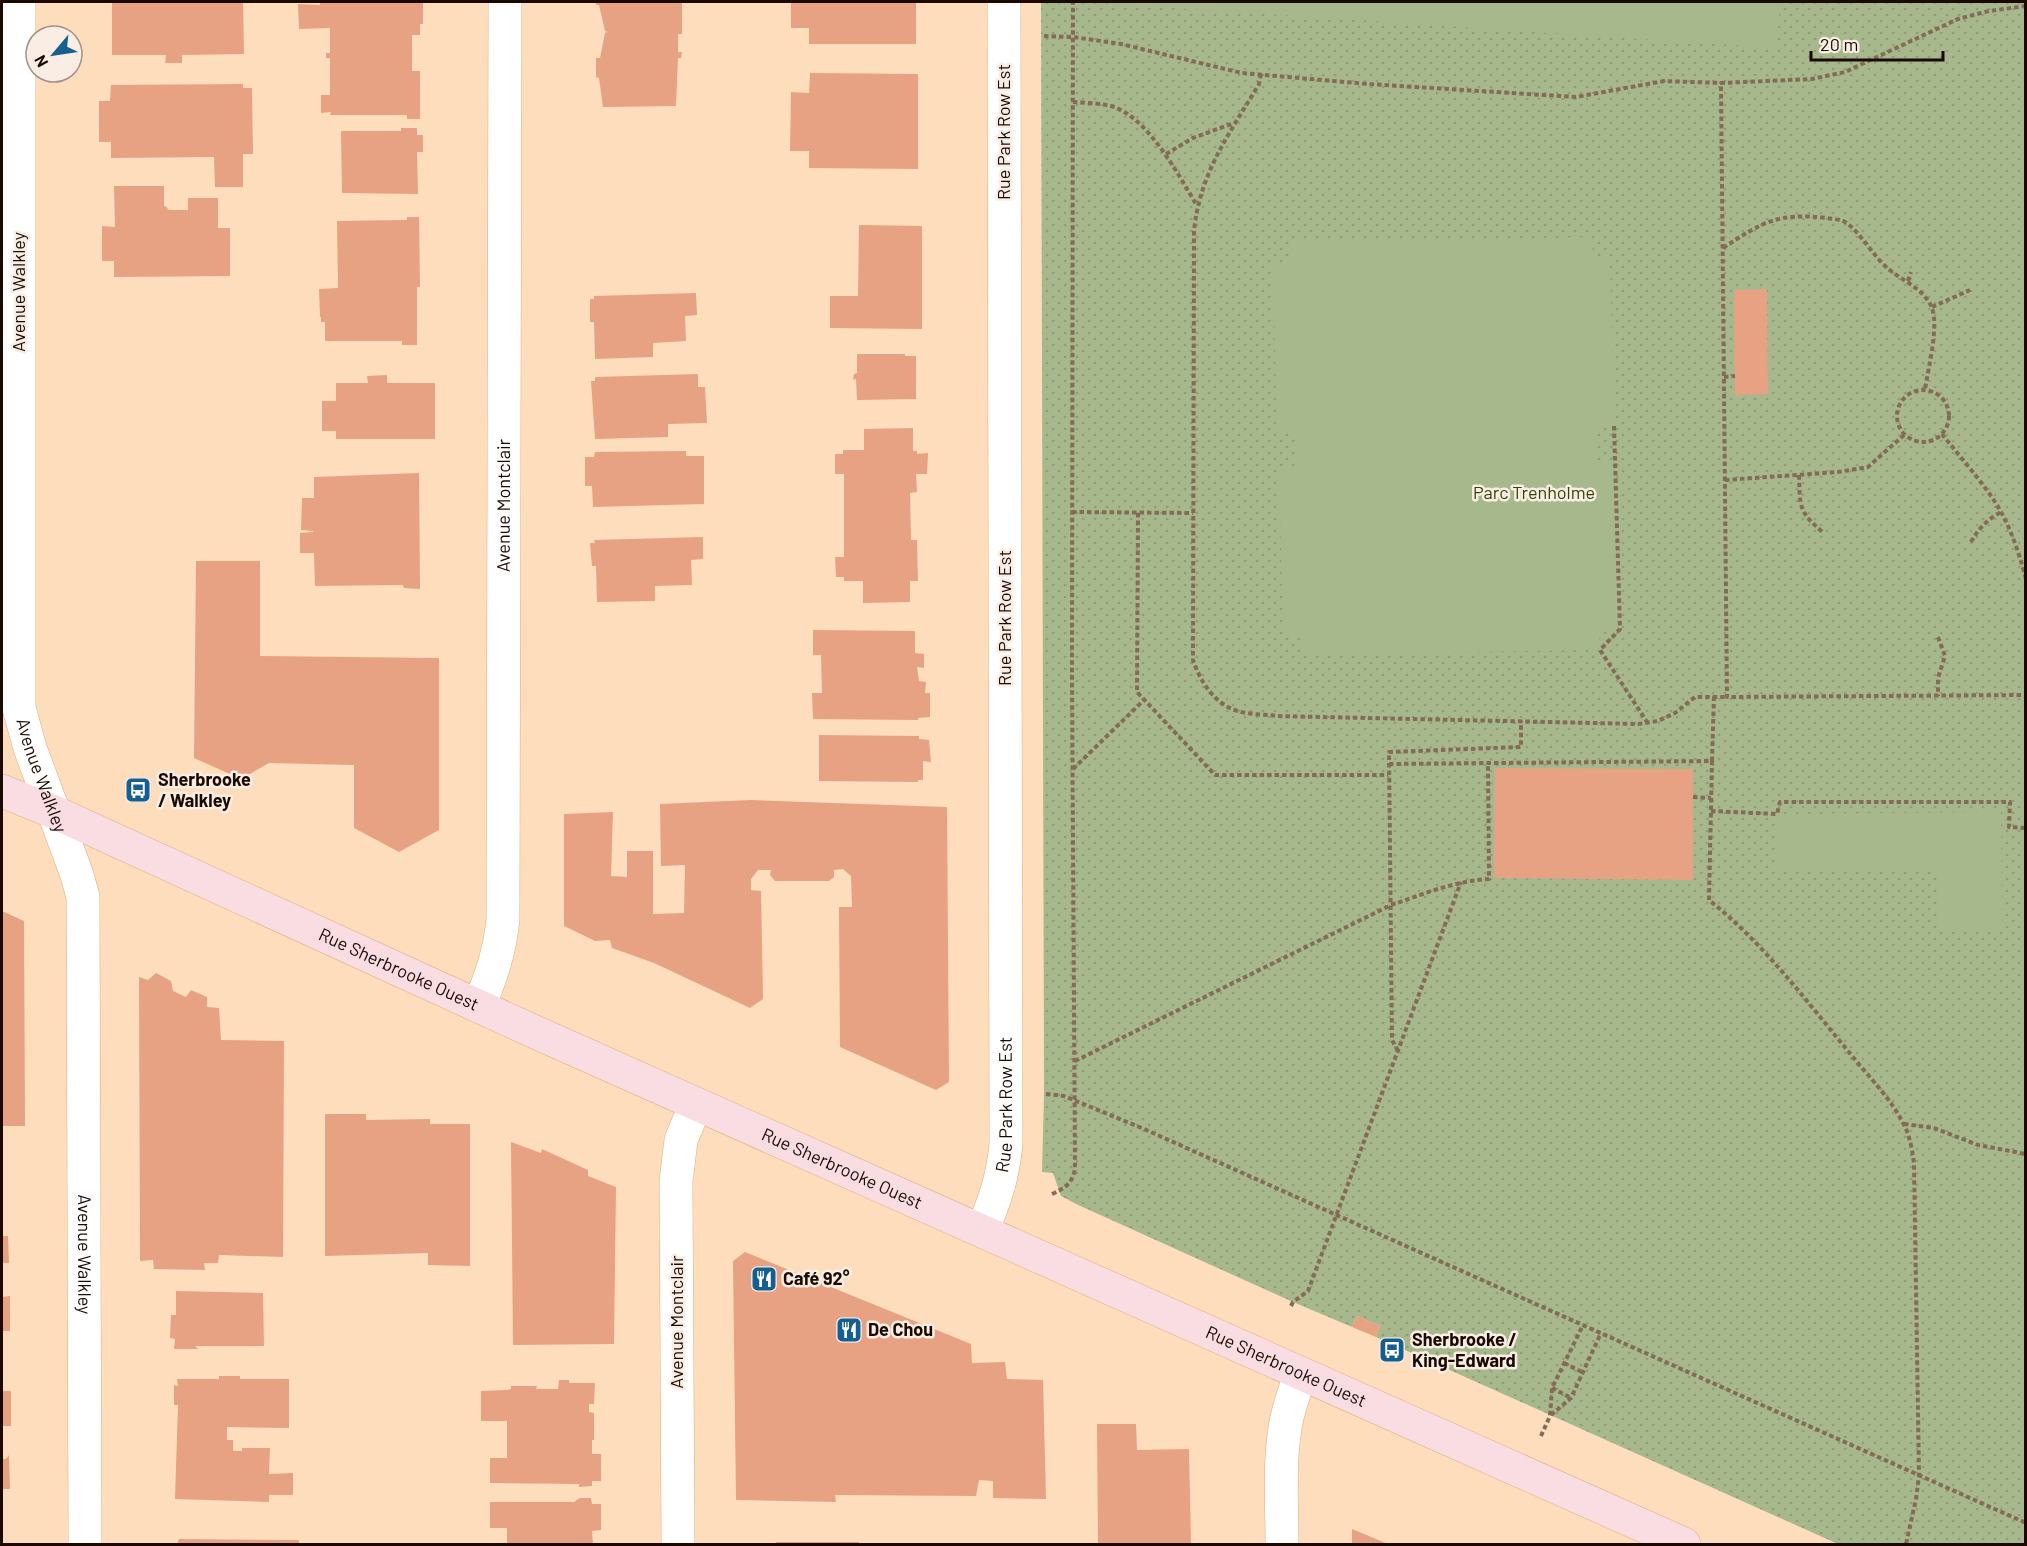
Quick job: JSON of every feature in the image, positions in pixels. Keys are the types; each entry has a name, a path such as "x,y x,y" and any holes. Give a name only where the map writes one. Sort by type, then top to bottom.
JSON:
{"main road":[{"name":"Rue Sherbrooke Ouest","path":"2,791 54,812 696,1104 1684,1545"}],"street":[{"name":"Avenue Walkley","path":"19,2 20,708 30,748 83,897 85,1545"},
{"name":"Avenue Montclair","path":"479,1006 494,971 503,919 505,2"},
{"name":"Rue Park Row Est","path":"982,1231 1002,1179 1006,1144 1004,2"},
{"name":"Avenue Montclair","path":"678,1545 676,1182 681,1140 696,1104"},
{"path":"1282,1545 1284,1429 1301,1374"}],"path":[{"path":"1052,1194 1065,1188 1072,1181 1075,1169 1072,512 1073,2"},
{"path":"1041,36 1073,37 1121,44 1242,73 1368,84 1576,97 1664,81 1721,83 1812,79 1845,72 1958,19 1989,11 2025,6"},
{"path":"1261,74 1259,84 1234,123 1206,178 1197,205 1193,257 1193,660 1198,675 1223,704 1237,711 1276,716 1638,724 1658,721 1675,713 1695,697 2025,695"},
{"path":"1721,83 1727,697"},
{"path":"1073,102 1112,106 1143,127 1166,154 1197,205"},
{"path":"1166,154 1193,138 1234,123"},
{"path":"1722,249 1773,219 1792,216 1845,221 1892,272 1908,281 1927,299 1932,308 1935,322 1925,390"},
{"path":"1908,281 1911,272"},
{"path":"1932,308 1970,290"},
{"path":"1724,377 1735,376"},
{"path":"1925,390 1935,393 1947,404 1948,409 1948,425 1942,434 1934,440 1923,442 1904,435 1897,420 1899,404 1910,393 1925,390"},
{"path":"1614,426 1620,629 1600,650 1647,722"},
{"path":"1942,434 2001,512 2018,551 2025,579"},
{"path":"1725,480 1838,472 1868,467 1904,435"},
{"path":"1799,475 1800,506 1808,520 1824,533"},
{"path":"1072,512 1193,513"},
{"path":"1971,542 1977,531 2001,512"},
{"path":"1138,513 1137,692 1215,775 1388,775"},
{"path":"1938,637 1945,656 1938,678 1938,696"},
{"path":"1714,696 1709,900 1768,954 1886,1098 1904,1124 1914,1163 1919,1476 1906,1545"},
{"path":"1073,770 1144,700"},
{"path":"1398,1051 1392,1040 1389,752 1521,747 1521,721"},
{"path":"1389,764 1712,760"},
{"path":"1075,1061 1391,905 1461,882 1490,879 1488,762"},
{"path":"1693,797 1711,798"},
{"path":"1711,811 1777,814 1780,802 2010,802 2009,827 2025,828"},
{"path":"1291,1306 1308,1291 1461,882"},
{"path":"1044,1094 1064,1096 1144,1129 2025,1523"},
{"path":"1904,1124 1934,1128 1978,1145 2025,1154"},
{"path":"1548,1421 1552,1388 1583,1325"},
{"path":"1550,1416 1571,1398 1601,1333"},
{"path":"1564,1363 1582,1372"},
{"path":"1552,1388 1571,1398"}],"green space":[{"name":"Parc Trenholme","path":"1041,2 2025,2 2025,1544 1838,1544 1376,1337 1380,1326 1357,1316 1352,1327 1076,1204 1061,1196 1053,1173 1042,1172 1044,1094"},
{"path":"1114,2 1780,2 1777,48 1114,4"},
{"path":"1592,237 1593,259 1610,259 1614,426 1596,426 1596,462 1616,462 1620,629 1599,629 1600,650 1300,654 1300,636 1283,636 1279,469 1296,468 1296,433 1277,433 1273,266 1292,266 1292,242"},
{"path":"2001,812 2002,928 1938,929 1937,869 1777,871 1777,814"}],"building":[{"path":"112,2 243,2 244,54 182,55 182,63 165,63 166,55 112,55"},
{"path":"320,2 423,2 423,24 420,24 420,35 412,35 412,71 420,71 420,119 407,119 407,115 321,113 321,95 330,95 330,58 326,58 326,53 330,53 330,28 299,29 298,4 320,5"},
{"path":"596,2 682,2 682,34 678,34 678,52 682,52 681,58 678,58 676,106 603,107 599,78 596,77 596,58 600,58 607,32"},
{"path":"791,2 916,2 916,44 809,44 809,28 791,28"},
{"path":"810,73 918,74 918,169 809,168 809,151 790,151 791,92 809,93"},
{"path":"243,84 243,88 252,88 253,154 243,154 243,187 215,187 214,157 111,158 111,142 99,142 99,101 110,101 111,85"},
{"path":"401,128 417,128 417,135 423,135 423,152 417,152 418,194 342,193 341,131 401,131"},
{"path":"114,186 164,186 164,206 168,210 188,210 188,198 218,198 218,228 230,228 230,276 114,277 114,261 102,261 102,226 115,227"},
{"path":"407,217 419,217 420,287 417,287 417,345 402,345 402,341 325,341 325,322 321,322 320,317 319,289 338,288 337,221 407,220"},
{"path":"859,225 922,226 922,329 830,328 830,296 858,296"},
{"path":"1767,289 1768,394 1735,395 1734,290"},
{"path":"696,293 697,315 685,316 686,341 653,343 653,357 595,359 594,322 590,322 590,299 594,299 594,296"},
{"path":"857,354 916,356 916,399 857,400 856,379 853,380 854,374 857,373"},
{"path":"698,374 698,387 705,387 707,423 668,424 668,437 595,439 591,381 595,381 595,377"},
{"path":"387,375 387,383 435,383 435,439 336,439 336,431 322,431 322,401 336,401 336,383 368,383 367,376"},
{"path":"913,428 913,451 917,451 917,454 928,453 927,474 916,474 917,492 910,493 911,540 917,540 918,581 910,581 910,602 863,603 863,581 844,581 844,577 836,577 835,557 844,557 844,474 835,474 835,454 843,454 843,450 864,450 864,429"},
{"path":"686,451 686,456 704,456 704,504 593,507 592,486 585,486 585,457 594,457 595,452"},
{"path":"419,473 420,589 404,588 403,585 315,586 314,553 300,553 300,533 313,532 301,530 302,498 314,498 314,477"},
{"path":"703,537 703,559 691,560 692,585 655,586 655,601 597,602 596,566 592,566 590,543 595,543 594,540"},
{"path":"196,561 260,561 260,656 439,658 439,830 399,852 354,828 354,765 269,763 241,779 194,758"},
{"path":"813,630 915,631 915,653 924,654 924,668 917,667 919,681 926,682 925,693 930,693 930,717 918,718 918,720 813,719 812,693 822,693 821,655 813,655"},
{"path":"819,735 919,736 919,739 929,740 931,762 923,761 923,780 918,780 918,782 819,781"},
{"path":"1495,768 1693,769 1693,880 1494,878"},
{"path":"751,800 947,807 949,1082 936,1090 840,1047 839,907 852,907 851,876 843,869 834,870 834,877 829,881 775,881 770,875 771,870 758,870 751,879 751,890 761,891 763,999 750,1008 654,963 612,948 610,940 595,941 564,926 564,814 613,812 611,876 627,877 627,851 653,851 653,914 684,913 685,865 661,866 660,804"},
{"path":"2,911 24,921 25,1126 2,1126"},
{"path":"156,973 171,981 173,991 186,997 191,990 207,997 207,1007 219,1008 221,1040 284,1041 283,1257 219,1255 218,1263 204,1263 205,1270 154,1269 153,1260 140,1261 139,977 148,980"},
{"path":"325,1114 366,1114 366,1120 430,1119 430,1124 470,1124 470,1266 428,1265 428,1253 325,1256"},
{"path":"511,1142 541,1153 542,1149 588,1170 588,1176 616,1187 614,1344 513,1345"},
{"path":"2,1236 8,1236 9,1263 2,1263"},
{"path":"745,1252 971,1344 972,1363 1005,1362 1007,1379 1043,1380 1046,1499 993,1498 993,1481 979,1480 976,1496 835,1495 836,1502 736,1500 733,1261"},
{"path":"176,1291 263,1293 264,1346 195,1346 198,1349 174,1349 175,1339 170,1338 171,1315 176,1315"},
{"path":"10,1296 10,1331 2,1331 2,1297"},
{"path":"1357,1316 1380,1326 1376,1337 1352,1327"},
{"path":"219,1376 240,1376 240,1379 289,1379 289,1428 227,1427 227,1440 233,1440 233,1451 242,1451 242,1448 270,1448 269,1474 293,1473 293,1495 269,1495 269,1502 175,1499 178,1405 174,1405 174,1385 178,1386 177,1379 219,1379"},
{"path":"559,1380 569,1380 569,1383 595,1383 594,1404 589,1404 589,1412 594,1413 592,1454 601,1454 601,1481 592,1481 592,1486 579,1487 579,1484 490,1483 490,1458 507,1458 507,1421 481,1421 481,1391 507,1390 511,1389 511,1386 558,1389"},
{"path":"2,1391 11,1391 11,1426 2,1426"},
{"path":"1097,1424 1136,1424 1137,1450 1189,1449 1191,1544 1098,1544"},
{"path":"9,1455 10,1489 2,1489 2,1459 6,1459"},
{"path":"580,1498 591,1498 592,1504 601,1504 601,1530 592,1531 593,1544 507,1544 507,1528 490,1528 490,1502 574,1502"},
{"path":"1352,1529 1388,1544 1352,1544"},
{"path":"179,1539 299,1540 299,1544 177,1544"},
{"path":"776,1542 859,1542 859,1544 776,1544"}],"place":[{"name":"Sherbrooke / Walkley","path":"138,790"},
{"name":"Café 92°","path":"764,1279"},
{"name":"De Chou","path":"849,1330"},
{"name":"Sherbrooke / King-Edward","path":"1392,1350"}]}
